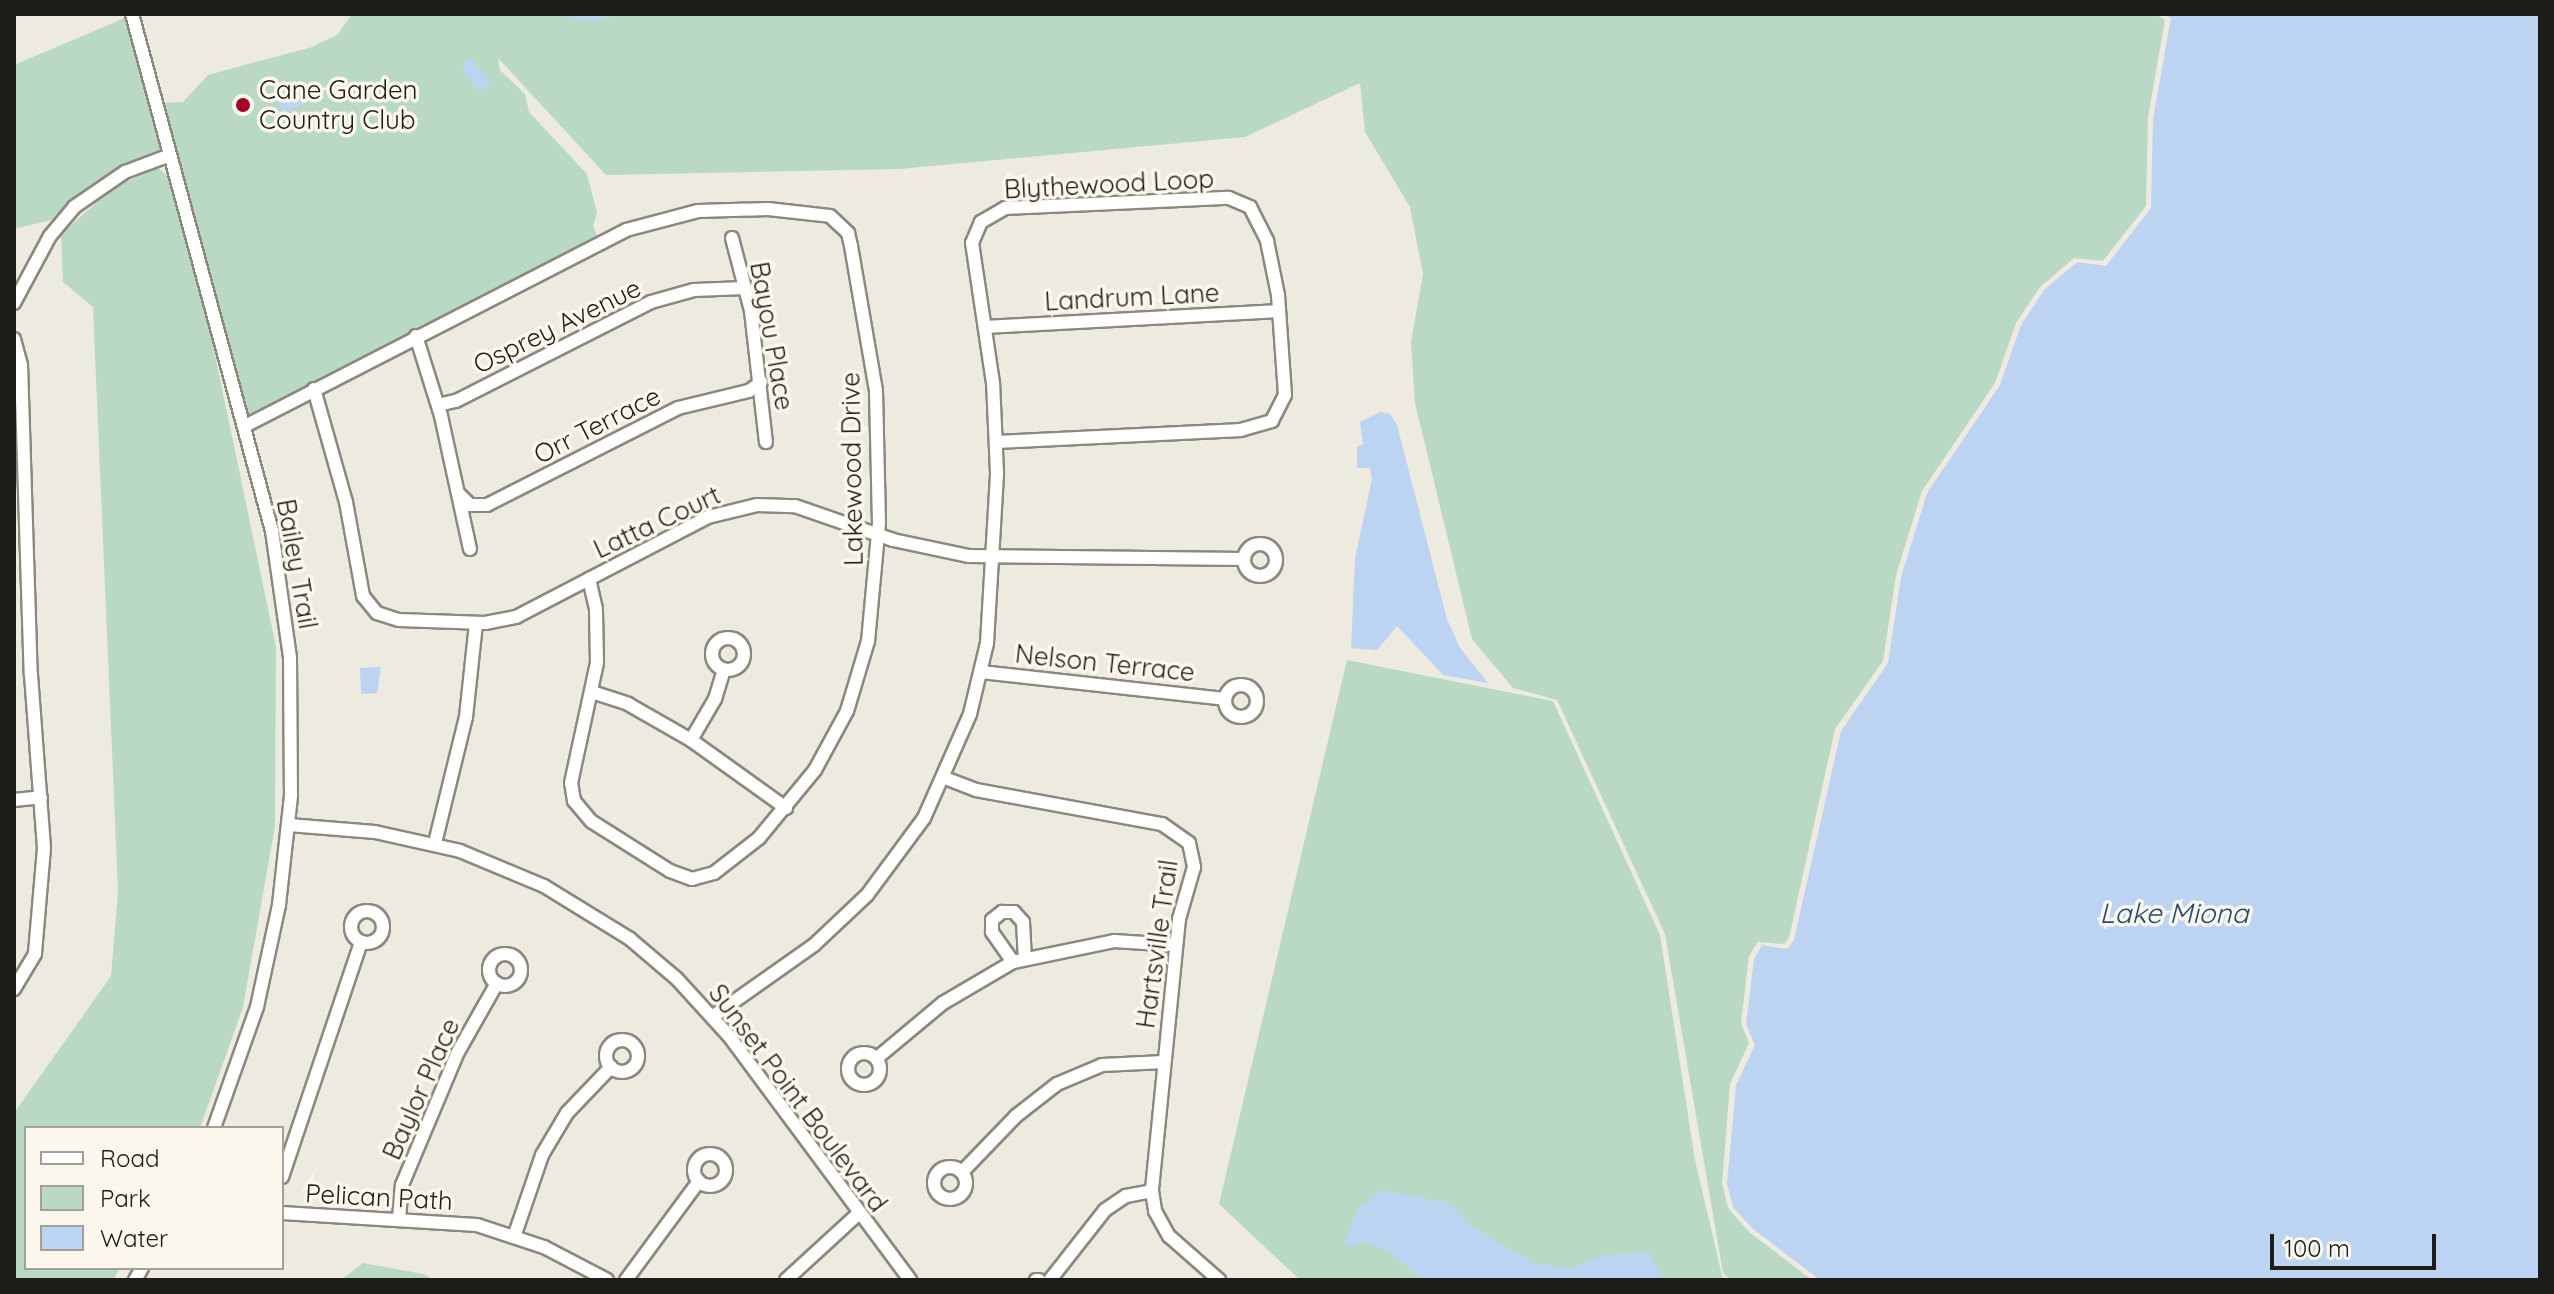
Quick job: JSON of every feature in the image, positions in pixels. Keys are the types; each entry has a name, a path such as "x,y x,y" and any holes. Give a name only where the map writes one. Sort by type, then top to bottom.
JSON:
{"street":[{"name":"Bailey Trail","path":"132,14 272,531 290,657 289,825 263,982 215,1126"},
{"path":"14,303 50,236 74,207 125,172 170,155"},
{"name":"Blythewood Loop","path":"712,1017 814,945 860,902 902,850 945,778 981,672 993,557 997,442 974,232 992,213 1015,207 1239,201 1250,207 1262,227 1279,311 1285,395 1278,415 1264,427 997,442"},
{"name":"Lakewood Drive","path":"245,426 595,243 663,218 730,209 830,216 848,233 871,343 879,440 878,534 872,614 855,686 827,750 786,808 714,873 692,879 670,871 591,821 574,801 571,783 595,693 598,637 589,579"},
{"name":"Bayou Place","path":"732,238 745,288 761,382 766,442"},
{"name":"Osprey Avenue","path":"438,405 456,401 651,302 703,289 745,288"},
{"name":"Landrum Lane","path":"986,327 1279,311"},
{"path":"416,336 438,405 470,549"},
{"path":"14,339 21,365 19,485 44,848 37,943 31,965 14,989"},
{"name":"Orr Terrace","path":"459,494 470,505 487,505 678,408 749,391 761,382"},
{"name":"Latta Court","path":"314,389 368,605 399,620 476,624 516,617 708,517 742,506 795,506 948,553 993,557 1244,559"},
{"path":"435,843 466,717 476,624"},
{"path":"14,650 30,648"},
{"path":"691,740 715,699 724,670"},
{"name":"Nelson Terrace","path":"981,672 1225,699"},
{"path":"595,693 628,704 691,740 786,808"},
{"name":"Hartsville Trail","path":"945,778 986,792 1173,827 1189,843 1194,867 1176,945 1152,1191 1169,1236 1215,1279"},
{"path":"14,800 41,797"},
{"name":"Sunset Point Boulevard","path":"289,825 435,843 515,872 601,918 677,979 712,1017 910,1280"},
{"path":"877,1058 943,1003 1019,960 1114,941 1176,945"},
{"path":"284,1171 361,942"},
{"name":"Baylor Place","path":"399,1218 402,1185 441,1092 497,983"},
{"path":"962,1172 1016,1116 1057,1084 1102,1065 1164,1062"},
{"path":"514,1237 542,1155 567,1113 611,1067"},
{"path":"626,1280 699,1181"},
{"path":"1050,1280 1105,1210 1126,1196 1152,1191"},
{"name":"Pelican Path","path":"284,1213 477,1225 514,1237 607,1280"},
{"path":"792,1278 858,1214"}],"green space":[{"path":"352,14 2155,14 2165,20 2148,117 2146,206 2103,261 2074,258 2040,287 2016,323 1995,383 1922,491 1896,575 1883,661 1835,729 1789,938 1784,944 1758,942 1749,956 1741,1023 1749,1043 1730,1084 1722,1183 1728,1208 1749,1232 1812,1280 1731,1280 1723,1273 1665,934 1557,700 1513,688 1472,639 1415,403 1411,342 1423,274 1410,207 1365,132 1360,83 1245,137 899,169 606,175 498,58 500,70 525,94 529,112 587,174 597,213 593,226 600,242 250,423 163,103 183,102 208,75 312,47 337,35"},
{"path":"127,17 163,151 99,179 51,220 14,229 14,65"},
{"path":"158,168 167,176 202,293 276,647 275,826 243,1007 201,1126 24,1126 24,1270 119,1270 113,1280 14,1280 14,1113 111,976 118,891 93,307 63,282 61,234 114,187"},
{"path":"1347,660 1553,701 1660,935 1695,1160 1723,1280 1300,1280 1219,1204"},
{"path":"363,1263 423,1274 435,1280 341,1280"}],"water":[{"path":"551,14 627,14 592,21"},
{"name":"Lake Miona","path":"2164,14 2540,14 2540,1280 1820,1280 1752,1228 1733,1207 1727,1184 1736,1085 1755,1045 1746,1024 1754,959 1762,945 1787,949 1794,940 1841,731 1888,663 1901,577 1927,493 2000,385 2021,325 2044,290 2077,262 2106,266 2151,208 2153,119 2171,18"},
{"path":"471,58 491,83 480,92 464,73 462,65"},
{"path":"283,91 286,97 299,91 305,103 284,113 275,95"},
{"path":"1380,412 1390,414 1397,425 1447,619 1460,648 1488,683 1443,675 1397,626 1377,650 1351,648 1355,558 1372,479 1370,468 1357,468 1357,447 1363,444 1360,422"},
{"path":"381,667 377,693 361,694 360,668"},
{"path":"1381,1190 1450,1203 1471,1226 1536,1264 1570,1268 1604,1255 1650,1252 1663,1280 1422,1278 1384,1249 1361,1242 1353,1247 1344,1244 1357,1210"}],"place":[{"name":"Cane Garden Country Club","path":"243,105"}]}
